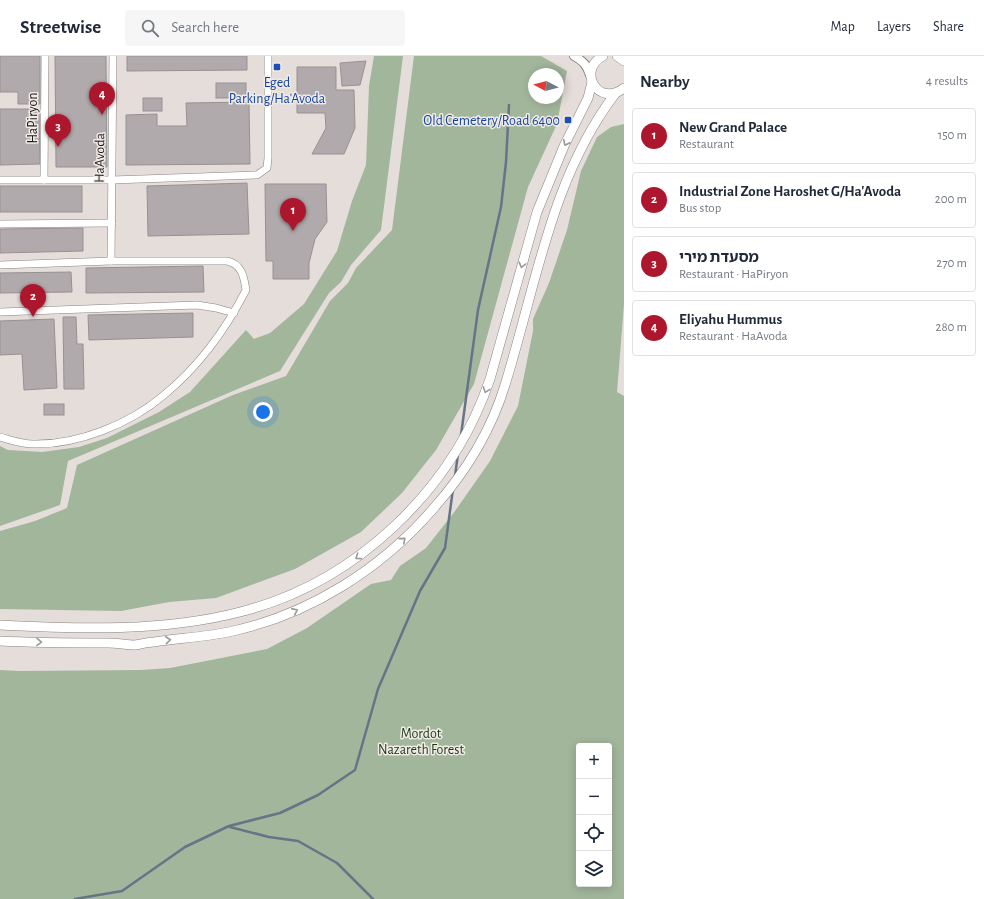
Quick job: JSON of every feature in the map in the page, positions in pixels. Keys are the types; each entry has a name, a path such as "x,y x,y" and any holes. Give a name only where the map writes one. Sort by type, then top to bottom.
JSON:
{"main road":[{"path":"0,625 129,626 190,621 240,613 279,600 315,583 363,553 394,527 414,506 443,471 459,447 479,409 490,379 537,212 564,146 588,98 594,64 603,56"},
{"path":"617,56 624,61"},
{"path":"591,78 595,87 604,93 621,92"},
{"path":"0,641 134,645 199,637 244,628 285,615 323,597 373,567 426,518 457,480 489,427 506,384 544,244 560,196 578,153 595,121 621,92"}],"street":[{"name":"HaPiryon","path":"44,180 45,56"},
{"name":"HaAvoda","path":"111,261 113,56"},
{"path":"0,180 112,180 257,175 264,172 267,168 268,158 268,56"},
{"path":"574,56 584,62 588,67 591,78"},
{"path":"0,224 112,222"},
{"path":"0,265 111,261 227,261 234,262 241,270 246,290 234,313 210,346 184,376 164,396 139,412 107,428 84,436 57,442 33,444 17,442 0,437"},
{"path":"0,312 197,305 234,313"}],"green space":[{"path":"374,56 403,56 381,230 351,265 341,282 329,293 280,371 68,461 60,505 0,526 0,446 8,450 42,452 79,447 107,438 159,412 190,392 246,330 254,339 270,333 304,304 337,251 352,201 366,165 369,86"},
{"path":"414,56 541,56 562,68 528,68 528,104 561,104 557,124 528,187 474,384 436,450 402,493 361,532 295,569 216,598 169,602 121,611 0,609 0,531 35,521 67,508 77,465 233,395 286,376 330,301 348,283 356,268 392,230"},
{"path":"564,69 567,71 564,87"},
{"name":"Mordot Nazareth Forest","path":"624,124 624,304 617,392 624,396 624,899 0,899 0,670 141,670 170,668 267,649 307,628 371,584 391,580 400,566 426,548 455,511 490,461 518,406 533,331 533,319 549,283 567,230 581,171 597,137 611,127"}],"building":[{"path":"0,56 40,56 40,104 18,104 18,92 0,92"},
{"path":"55,56 106,56 107,167 56,167"},
{"path":"127,56 247,56 247,70 127,71"},
{"path":"366,61 360,85 342,86 340,63"},
{"path":"297,67 336,67 336,90 354,90 355,128 344,154 312,154 326,128 325,113 297,113"},
{"path":"216,83 246,83 246,98 216,98"},
{"path":"143,98 162,98 162,111 143,111"},
{"path":"249,102 250,164 126,165 126,115 157,114 157,126 187,126 186,103"},
{"path":"0,109 39,109 40,164 0,165"},
{"path":"247,183 249,234 148,236 147,186"},
{"path":"265,184 326,184 327,222 315,239 309,263 309,279 273,279 273,261 266,261"},
{"path":"0,186 82,186 82,212 0,212"},
{"path":"83,228 83,251 0,253 0,229"},
{"path":"203,266 204,292 86,293 86,268"},
{"path":"71,272 72,292 0,293 0,273"},
{"path":"193,313 193,337 89,340 88,315"},
{"path":"63,317 76,317 77,344 83,344 84,389 64,389"},
{"path":"54,319 57,388 24,390 22,354 0,355 0,321"},
{"path":"44,404 64,404 64,415 44,415"}],"waterway":[{"path":"461,435 478,310 501,207 506,162 509,105"},
{"path":"455,476 458,454"},
{"path":"75,899 122,891 185,847 229,826 280,813 318,795 355,770 378,689 420,591 445,548 453,489"},
{"path":"230,827 269,837 298,841 337,863 373,899"}],"place":[{"name":"Eged Parking/Ha'Avoda","path":"277,67"},
{"name":"Eliyahu Hummus","path":"102,115"},
{"name":"Old Cemetery/Road 6400","path":"568,120"},
{"name":"מסעדת מירי","path":"58,147"},
{"name":"New Grand Palace","path":"293,231"},
{"name":"Industrial Zone Haroshet G/Ha'Avoda","path":"33,317"}]}
